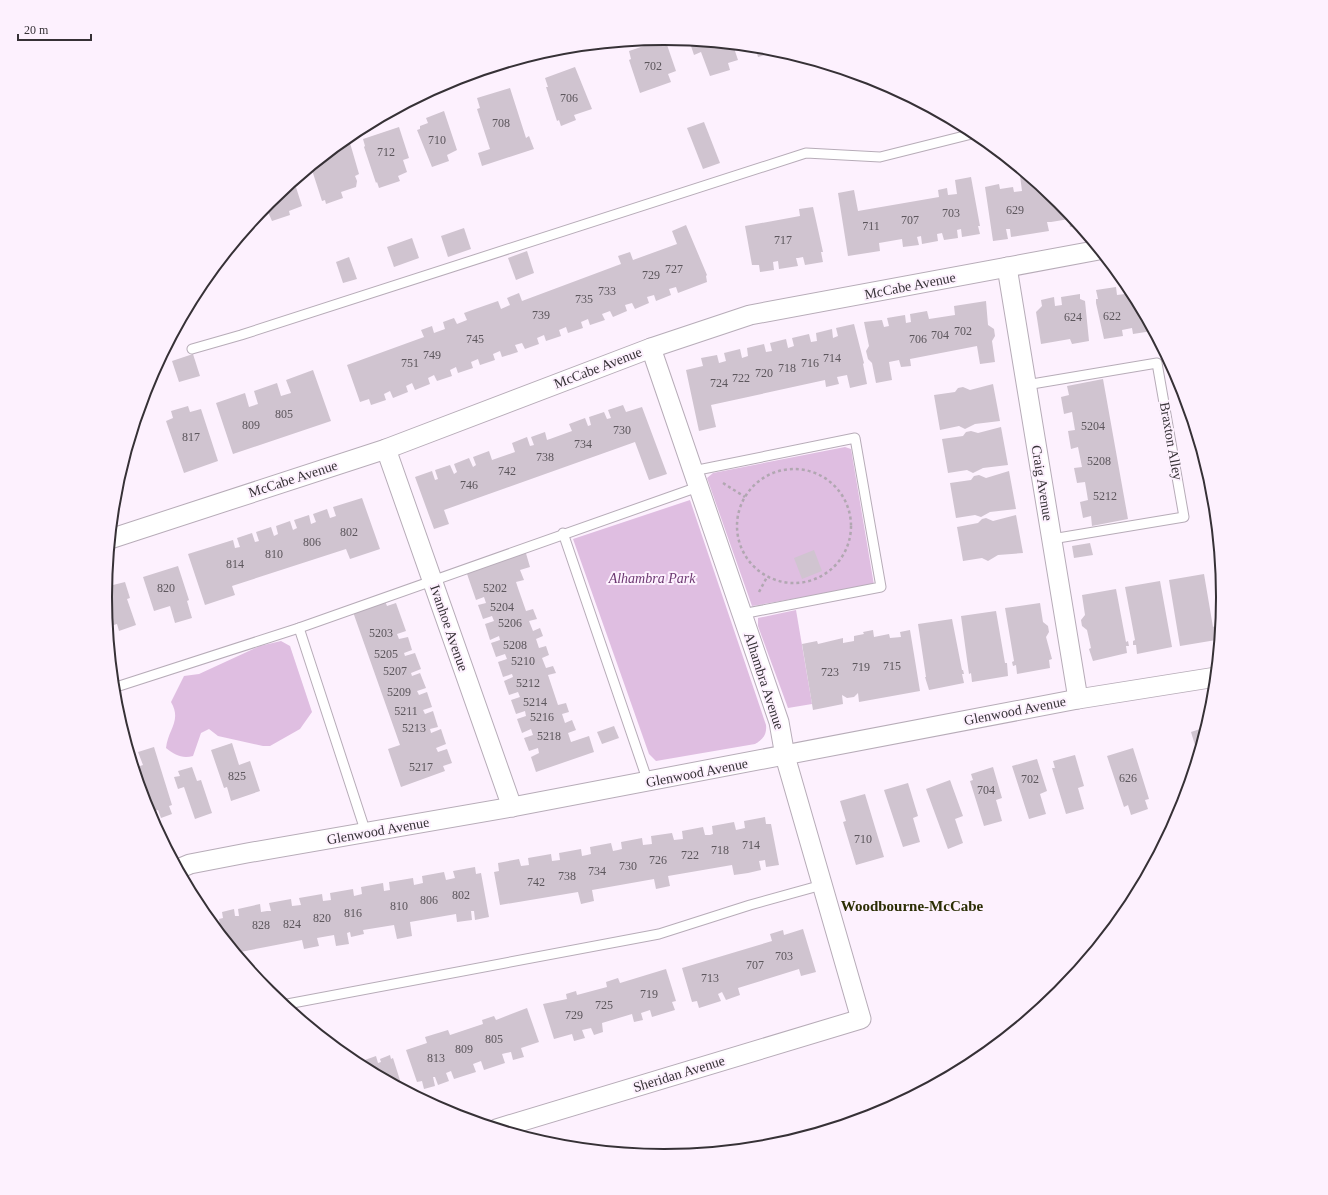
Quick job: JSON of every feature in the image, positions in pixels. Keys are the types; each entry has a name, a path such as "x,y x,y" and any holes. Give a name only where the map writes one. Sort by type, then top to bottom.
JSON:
{"street":[{"name":"McCabe Avenue","path":"115,538 386,449 651,348 750,315 1094,251"},
{"name":"Craig Avenue","path":"1007,268 1078,699"},
{"name":"Alhambra Avenue","path":"651,348 779,722 785,756 862,1019"},
{"name":"Ivanhoe Avenue","path":"386,449 512,807"},
{"name":"Glenwood Avenue","path":"182,867 190,864 247,853 648,782 1078,699 1211,678"},
{"name":"Sheridan Avenue","path":"503,1126 862,1019"}],"lane":[{"path":"192,349 241,335 806,153 880,157 967,135"},
{"name":"Braxton Alley","path":"1026,385 1157,363 1184,517 1052,540"},
{"path":"119,686 299,628 564,533 696,479 855,438 881,587 742,614"},
{"path":"564,533 648,782"},
{"path":"299,628 366,833"},
{"path":"290,1004 659,934 750,905 822,885"}],"path":[{"path":"788,469 806,470 822,476 836,487 846,502 851,519 850,537 844,553 833,567 819,577 802,583 784,583 767,577 754,568 745,556 738,542 738,511 745,497 756,483 771,473 788,469"}],"green space":[{"name":"Alhambra Park","path":"845,447 851,449 874,585 752,606 707,478 713,473"},
{"name":"Alhambra Park","path":"690,500 766,725 766,731 762,738 755,744 656,761 649,754 573,539"},
{"path":"796,610 812,704 788,708 758,626 758,618"},
{"path":"281,641 290,646 312,712 300,729 270,746 263,746 218,736 209,729 201,733 193,756 179,756 166,748 175,720 174,709 171,702 184,676 199,674 260,646"}],"building":[{"path":"667,45 676,71 668,74 671,82 640,93 629,60 631,59 629,51 645,46"},
{"path":"691,46 735,50 738,60 728,63 730,70 710,76 701,52 694,55"},
{"path":"757,53 765,55 758,57"},
{"path":"575,67 592,109 574,115 576,120 561,126 559,120 557,121 546,87 548,87 545,78"},
{"path":"510,88 526,138 529,136 534,149 482,166 478,153 490,149 477,109 480,108 477,98"},
{"path":"444,111 457,150 447,155 449,161 432,167 417,130 420,129 420,126 428,123 426,118"},
{"path":"704,122 720,163 703,169 687,128"},
{"path":"399,127 409,158 403,160 407,172 398,176 400,181 379,188 364,147 363,139"},
{"path":"350,143 359,174 355,176 357,181 356,187 341,192 343,198 326,204 325,200 322,201 313,172"},
{"path":"1020,175 1066,219 1047,222 1049,231 1011,237 1010,229 1006,229 1008,239 993,241 985,187 999,184 1000,189 1013,187 1014,192 1022,191"},
{"path":"971,177 980,226 978,226 980,234 962,237 961,229 957,230 958,238 944,240 942,233 937,234 938,241 922,244 921,236 917,237 919,245 903,247 902,239 879,243 880,251 848,256 838,193 854,190 858,211 939,197 938,190 947,188 948,195 957,194 955,180"},
{"path":"296,186 302,206 289,211 290,215 272,221 268,212"},
{"path":"813,207 823,252 821,252 823,262 805,265 803,257 796,258 798,266 779,269 778,261 773,262 774,270 760,272 759,265 752,265 745,226 800,216 799,209"},
{"path":"686,225 707,275 707,282 678,293 676,287 669,289 671,295 656,301 654,295 647,297 649,303 635,309 632,303 625,305 627,311 613,317 610,311 602,314 605,320 590,325 588,319 581,322 583,328 568,333 566,327 559,330 561,336 546,341 544,335 537,338 539,344 525,349 522,343 515,345 518,352 502,357 500,351 493,354 495,360 480,365 478,359 471,362 473,368 458,373 456,367 450,370 452,376 437,381 434,375 428,378 430,384 415,390 412,383 406,386 408,392 393,398 390,391 384,394 386,400 371,405 369,399 360,402 347,365 424,337 421,330 432,326 434,333 445,329 443,322 454,318 457,324 467,320 464,313 498,301 501,309 510,305 507,298 519,293 522,301 621,264 618,256 630,252 633,260 677,244 672,231"},
{"path":"464,228 471,249 448,257 441,236"},
{"path":"412,238 419,258 394,267 387,247"},
{"path":"527,251 534,273 516,280 508,258"},
{"path":"349,257 357,279 343,283 336,262"},
{"path":"1116,287 1117,295 1125,294 1148,332 1133,334 1132,328 1122,330 1123,336 1104,339 1096,303 1096,299 1098,299 1096,290"},
{"path":"1080,294 1080,299 1085,301 1089,341 1072,344 1070,339 1041,344 1036,312 1042,306 1041,300 1054,297 1055,306 1062,305 1061,297"},
{"path":"986,301 988,325 994,329 995,336 992,341 995,362 980,364 977,346 910,359 911,366 901,367 899,360 889,362 892,380 876,383 872,363 868,359 866,351 869,346 864,322 882,320 884,327 889,326 887,318 905,315 906,323 911,322 910,314 927,311 929,319 955,315 954,306"},
{"path":"854,324 864,363 867,384 850,388 847,375 837,377 839,384 826,387 825,380 711,405 716,427 699,431 686,370 703,366 701,358 717,355 719,363 726,361 724,353 740,349 742,358 748,356 747,348 764,344 766,352 772,351 770,343 786,339 788,348 794,346 792,338 809,334 811,342 817,341 816,333 832,329 833,338 838,336 836,328"},
{"path":"193,354 200,376 179,382 172,361"},
{"path":"313,370 331,421 233,454 216,403 245,393 249,407 258,404 254,391 277,383 281,396 291,393 286,380"},
{"path":"1103,379 1128,519 1092,526 1091,516 1083,518 1080,502 1088,500 1085,482 1077,483 1074,468 1082,467 1078,447 1071,449 1068,431 1075,430 1072,412 1064,414 1061,397 1069,395 1067,386"},
{"path":"993,384 1000,421 975,424 965,429 959,426 940,430 934,395 955,392 958,388 963,387 970,390"},
{"path":"623,405 626,412 642,407 667,474 649,480 635,442 444,510 449,524 434,529 415,477 432,471 435,480 438,479 435,470 450,465 454,474 457,472 454,464 469,458 473,467 476,465 473,457 489,451 492,460 515,452 512,443 527,437 530,446 534,445 531,437 545,432 547,440 550,439 572,431 569,424 585,418 588,426 591,425 589,417 604,412 607,419 611,418 608,410"},
{"path":"188,406 190,412 201,409 218,461 184,473 166,421 173,418 171,411"},
{"path":"1001,427 1008,465 983,468 973,473 967,470 948,473 942,439 963,436 966,432 971,431 978,433"},
{"path":"1009,471 1016,509 990,512 981,517 975,515 956,518 950,483 971,480 974,476 979,475 986,478"},
{"path":"362,498 380,549 350,559 346,549 232,586 235,595 205,605 188,554 233,540 235,548 240,547 237,538 252,533 255,542 259,541 256,532 271,527 274,536 278,534 276,526 290,521 293,530 297,528 294,520 309,515 311,524 316,522 313,514 327,509 330,518 336,516 333,507"},
{"path":"1016,515 1023,553 998,555 988,561 982,558 963,561 957,527 978,523 982,519 986,518 993,521"},
{"path":"1090,543 1093,555 1074,558 1072,546"},
{"path":"525,550 530,567 520,570 524,580 516,582 526,611 533,609 537,619 529,621 533,631 540,628 543,636 536,639 539,648 546,646 549,655 542,658 546,668 553,666 556,673 548,675 558,705 566,703 569,712 562,714 565,723 572,720 576,730 568,733 571,742 589,736 594,752 536,772 531,757 539,753 538,748 529,751 524,738 533,735 531,729 522,733 517,719 526,716 525,711 516,714 511,700 520,697 518,692 509,695 504,681 513,677 512,674 503,677 498,662 507,659 505,654 496,657 491,643 500,640 499,636 490,640 485,624 494,621 492,616 483,619 478,605 486,603 484,597 476,600 466,571"},
{"path":"814,550 822,571 802,579 794,558"},
{"path":"178,566 189,600 187,601 192,618 175,623 170,606 154,611 143,577"},
{"path":"1204,574 1213,627 1215,627 1214,640 1180,646 1169,580"},
{"path":"1160,581 1172,647 1137,654 1136,645 1133,645 1133,641 1135,640 1125,587"},
{"path":"125,582 130,598 127,599 136,625 119,631 117,624 113,625 112,585"},
{"path":"1116,589 1126,642 1128,641 1129,646 1126,646 1127,653 1093,661 1089,649 1091,648 1087,630 1082,626 1081,620 1085,615 1082,595"},
{"path":"385,601 387,606 396,603 406,631 397,634 399,639 408,637 412,650 404,653 405,656 415,653 421,669 411,673 412,676 420,673 426,688 417,691 419,695 427,692 432,707 423,710 425,714 433,711 438,727 430,729 431,733 441,729 446,744 436,748 438,752 447,749 452,763 443,766 445,771 401,787 388,749 400,745 353,612"},
{"path":"1040,603 1043,622 1048,626 1049,632 1046,637 1052,659 1049,660 1050,668 1017,674 1016,665 1013,666 1012,662 1014,661 1005,608"},
{"path":"996,611 1005,663 1007,663 1008,676 972,682 971,673 969,674 961,616"},
{"path":"952,619 964,674 962,674 964,683 929,690 925,677 918,624"},
{"path":"873,630 874,637 889,634 890,638 901,637 900,632 910,630 920,691 859,702 858,693 854,697 847,698 842,695 843,704 813,710 802,644 817,641 818,644 843,638 843,643 854,641 854,636"},
{"path":"614,726 619,738 602,744 597,732"},
{"path":"1201,729 1196,747 1191,732"},
{"path":"232,743 239,765 250,761 260,791 231,801 227,787 224,788 211,750"},
{"path":"154,747 172,805 169,806 172,814 161,818 158,810 155,811 138,767 143,765 138,752"},
{"path":"1133,748 1149,799 1145,800 1148,809 1131,815 1128,805 1124,807 1107,756"},
{"path":"1075,755 1084,786 1078,788 1084,809 1066,814 1052,768 1055,768 1053,761"},
{"path":"1037,759 1047,791 1040,794 1046,814 1029,819 1012,766"},
{"path":"192,767 197,781 201,780 212,813 195,819 184,787 178,789 174,777 180,776 178,771"},
{"path":"993,767 1002,798 996,800 1002,821 984,826 970,781 973,780 971,774"},
{"path":"950,780 963,816 955,819 963,843 948,849 926,789"},
{"path":"908,783 918,816 913,818 920,842 903,847 884,790"},
{"path":"865,794 884,857 856,865 843,822 846,821 840,801"},
{"path":"765,817 766,824 771,824 779,865 766,867 765,860 759,861 761,870 748,873 734,875 732,865 668,876 670,886 656,889 654,879 592,890 594,901 581,904 578,892 500,905 494,872 499,871 498,863 519,859 521,866 529,865 528,858 551,854 552,861 560,860 559,853 581,849 582,856 591,854 590,847 611,843 613,851 622,849 621,842 642,838 643,845 652,844 651,836 672,833 674,840 683,839 682,831 703,827 705,835 710,835 713,834 712,826 734,822 736,830 745,828 744,821"},
{"path":"475,867 476,874 481,873 489,917 475,920 474,911 471,911 472,920 457,922 456,914 410,922 412,936 397,939 394,925 363,930 364,934 351,937 350,932 347,933 349,944 336,946 334,935 317,938 319,946 304,949 302,940 241,952 220,926 219,919 223,918 222,912 234,909 235,916 239,916 238,909 260,904 261,912 271,911 269,903 291,899 292,906 301,905 299,898 322,894 323,901 331,900 330,893 353,889 354,896 362,894 361,887 383,883 384,891 390,890 389,882 413,878 414,885 423,883 422,876 444,872 446,880 455,878 453,871"},
{"path":"803,929 816,972 801,976 799,969 738,988 740,995 726,1000 722,992 718,994 721,1001 699,1008 697,1001 692,1002 682,968 772,941 770,934 783,930 784,935"},
{"path":"666,969 676,1001 672,1002 675,1010 652,1017 650,1010 641,1013 643,1020 634,1022 632,1014 602,1023 603,1032 594,1035 591,1028 582,1030 585,1038 574,1041 572,1034 554,1039 543,1004 567,999 566,994 576,991 577,995 607,987 606,982 618,978 620,983"},
{"path":"527,1008 539,1042 521,1048 524,1057 513,1060 511,1052 502,1054 505,1063 484,1070 481,1061 473,1064 476,1072 454,1079 451,1071 446,1073 449,1081 438,1085 435,1077 433,1077 435,1086 424,1089 422,1081 417,1082 406,1050 427,1043 425,1037 448,1030 450,1035 483,1024 482,1020 494,1016 496,1020"},
{"path":"390,1055 391,1059 393,1058 401,1083 363,1061 376,1056 378,1063 381,1062 380,1059"}],"district":[{"name":"Woodbourne-McCabe","path":"912,906"}]}
